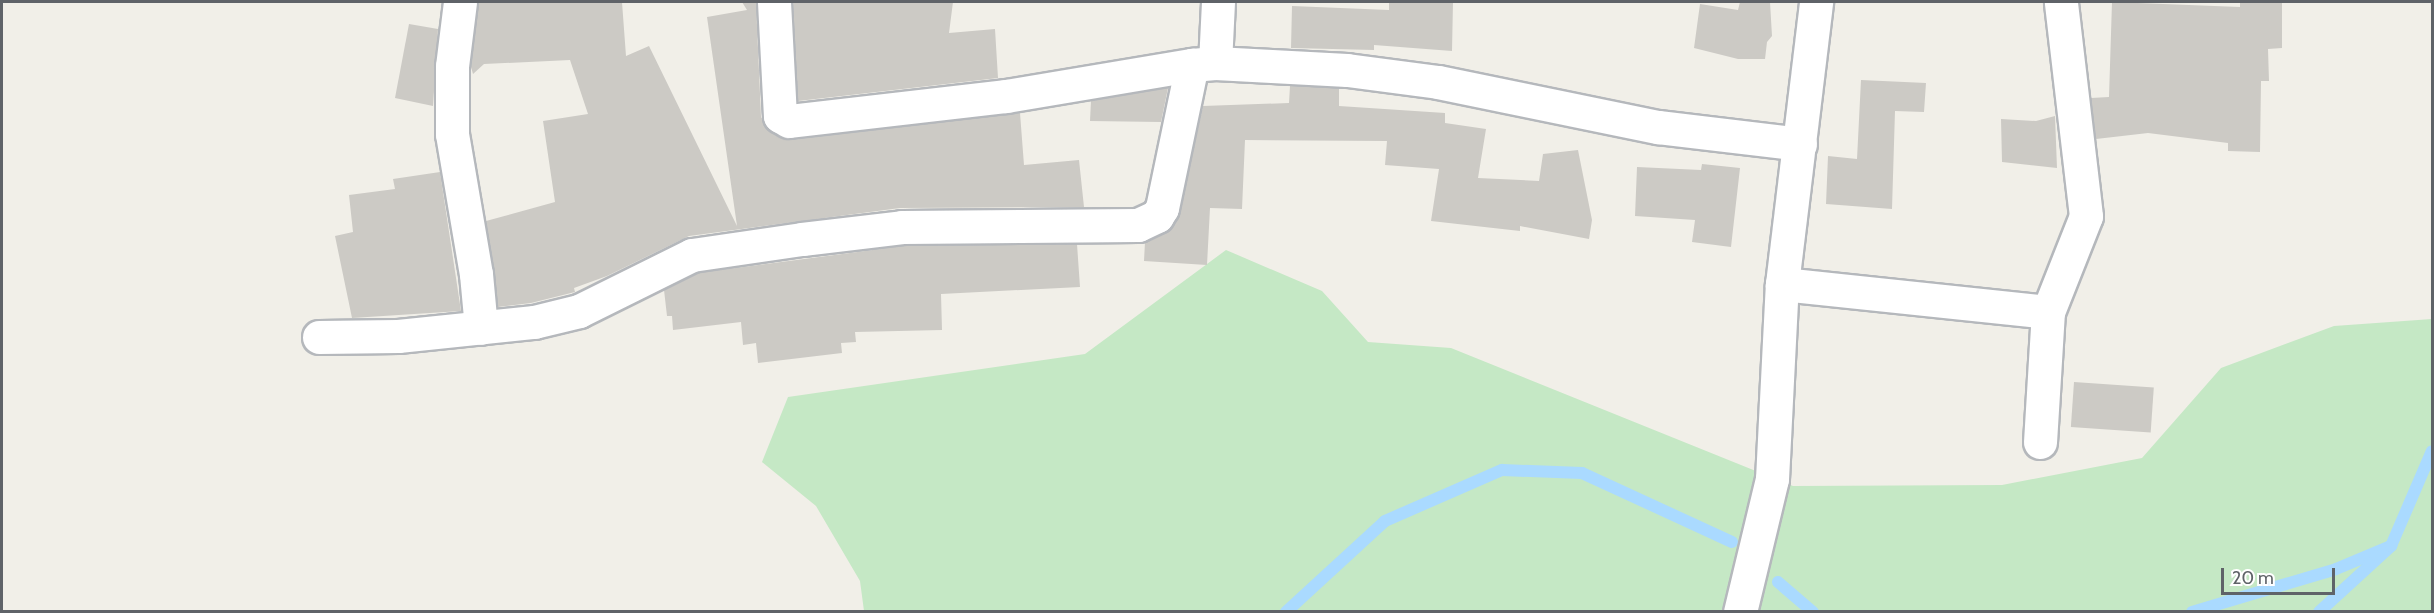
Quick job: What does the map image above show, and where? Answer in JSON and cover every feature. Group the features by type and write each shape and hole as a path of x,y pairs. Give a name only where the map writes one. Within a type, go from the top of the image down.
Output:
{"street":[{"path":"460,2 452,66 452,134 476,274 480,328"},
{"path":"774,2 780,116 789,121 1006,96 1204,64 1347,70 1426,81 1658,127 1800,144"},
{"path":"319,337 398,336 534,322 579,311 692,255 902,227 1138,225 1157,216 1162,208 1204,64 1218,2"},
{"path":"1740,612 1772,478 1782,284 1816,2"},
{"path":"2040,442 2048,312 2078,245 2086,216 2061,2"},
{"path":"1782,284 2048,312"}],"green space":[{"path":"1226,250 1322,291 1368,342 1451,348 1793,486 2002,485 2142,458 2221,368 2334,326 2432,319 2432,611 864,611 860,581 816,506 762,462 788,397 1085,354"}],"building":[{"path":"478,2 622,2 626,56 649,46 737,226 707,17 747,10 742,2 756,2 761,117 771,132 791,140 1020,113 1024,165 1079,160 1084,207 900,208 689,236 607,276 574,288 575,292 531,303 498,307 486,221 555,202 543,121 588,114 570,60 484,64 473,74 471,67"},
{"path":"793,2 953,2 949,33 995,29 998,78 798,101"},
{"path":"1389,2 1453,2 1452,51 1374,45 1374,50 1291,48 1292,6 1389,10"},
{"path":"1740,2 1770,2 1772,36 1767,42 1765,59 1738,59 1694,48 1700,4 1738,10"},
{"path":"2112,2 2240,7 2240,2 2282,2 2282,48 2268,49 2269,81 2261,81 2260,152 2228,151 2228,143 2148,133 2096,139 2091,98 2109,97"},
{"path":"409,24 438,29 433,106 395,98"},
{"path":"1861,80 1926,83 1924,112 1895,111 1892,209 1826,204 1828,156 1857,159"},
{"path":"1290,86 1339,88 1339,106 1445,113 1445,123 1486,129 1478,178 1539,181 1543,154 1578,150 1592,220 1589,239 1520,226 1520,231 1431,221 1439,169 1385,165 1387,141 1245,140 1242,209 1210,208 1207,265 1144,261 1145,242 1172,228 1180,212 1203,106 1289,103"},
{"path":"1168,88 1161,122 1090,121 1091,101"},
{"path":"2055,116 2057,168 2002,162 2001,119 2036,121"},
{"path":"1702,164 1740,168 1731,247 1692,242 1695,220 1635,216 1637,167 1701,170"},
{"path":"440,172 461,311 352,318 335,236 353,232 349,195 395,189 393,179"},
{"path":"1077,244 1080,287 941,294 942,330 855,332 856,342 841,343 842,353 758,363 756,343 743,345 741,322 673,330 672,316 667,316 664,290 698,273 903,246"},
{"path":"2074,382 2154,388 2151,432 2071,427"}],"waterway":[{"path":"2319,612 2391,546 2432,451"},
{"path":"1286,612 1385,521 1502,470 1582,473 1732,542"},
{"path":"2192,612 2336,569 2391,546"},
{"path":"1778,582 1813,612"}]}
